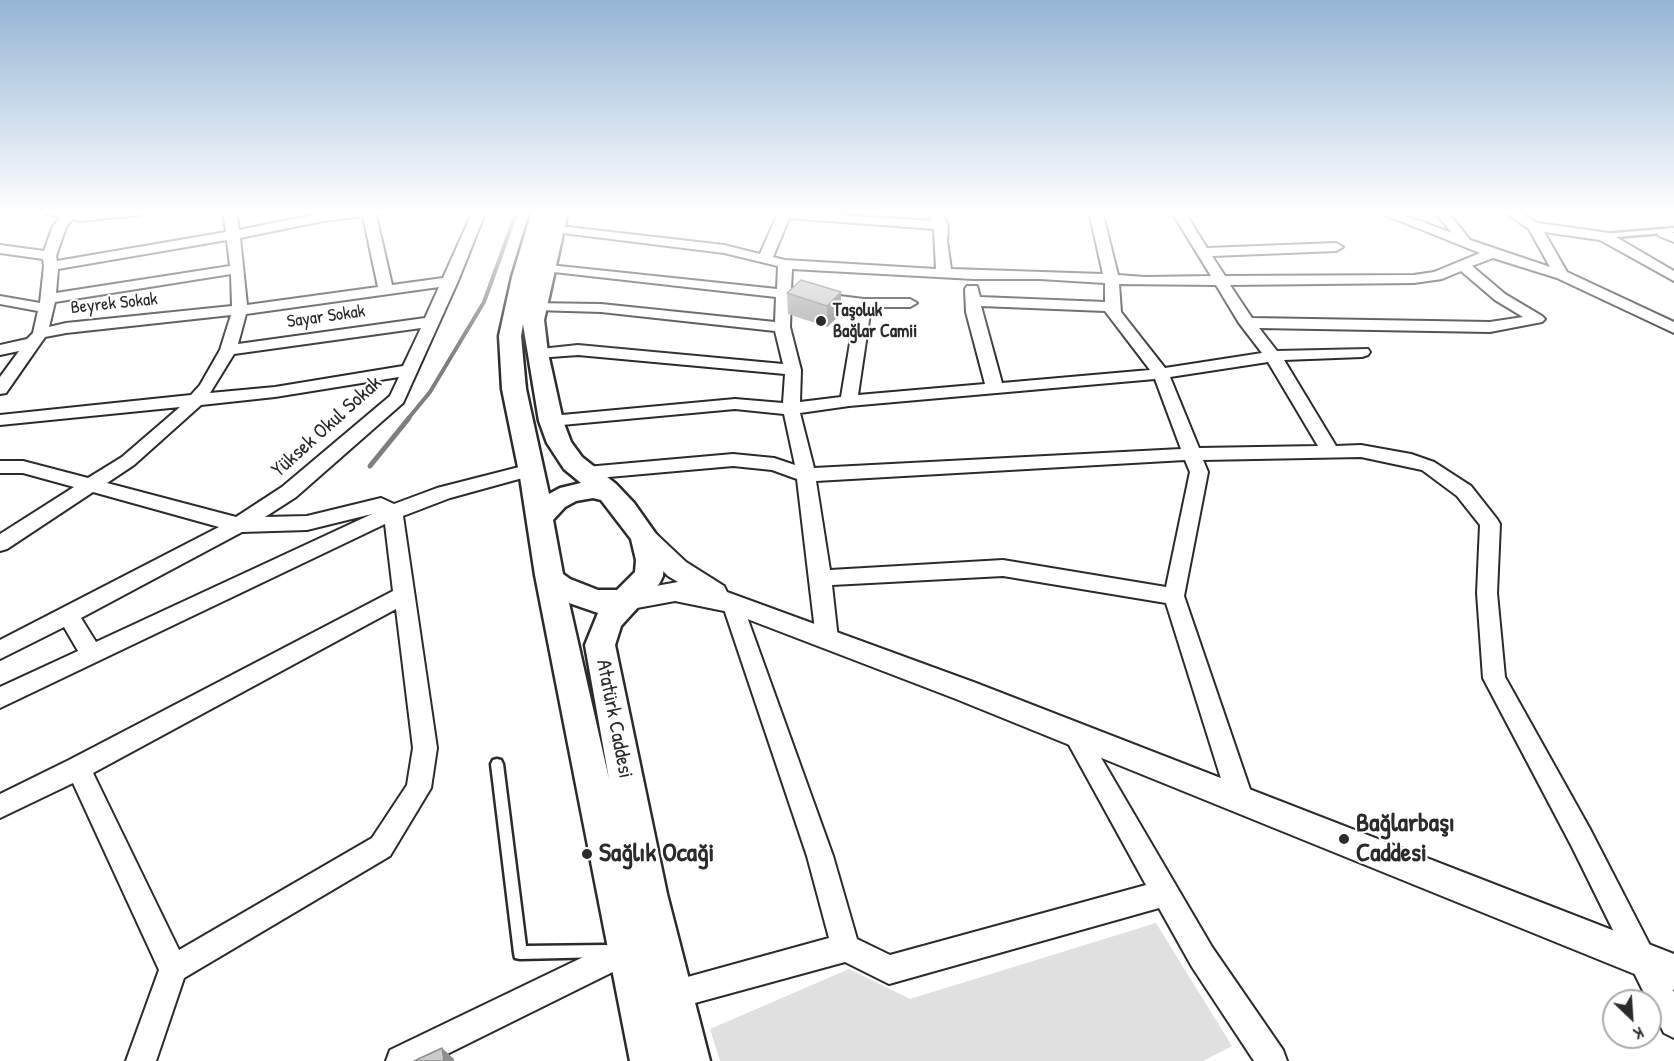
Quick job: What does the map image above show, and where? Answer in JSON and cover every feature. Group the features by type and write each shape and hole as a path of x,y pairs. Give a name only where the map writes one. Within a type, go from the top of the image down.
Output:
{"main road":[{"name":"Atatürk Caddesi","path":"530,261 522,276 510,336 514,389 550,579 651,1061"},
{"name":"Atatürk Caddesi","path":"546,261 533,320 551,421 564,450 573,463 610,493 644,537 650,560 648,576 608,622 600,645 648,894 689,1061"},
{"path":"540,518 556,501 568,494 593,489 610,493"},
{"path":"550,579 560,587 595,601 609,603 626,600"}],"street":[{"path":"0,389 36,338 46,304 50,261 53,261"},
{"path":"0,544 128,461 196,400 207,387 228,350 240,310 237,261"},
{"path":"381,261 386,290"},
{"name":"Yüksek Okul Sokak","path":"0,650 239,525 289,492 398,399 430,322 459,261"},
{"path":"771,261 785,264 974,275 1040,275 1112,280 1414,279 1437,276 1476,261"},
{"path":"942,261 944,273"},
{"path":"1107,261 1112,280 1113,312 1161,374 1199,472 1174,596 1241,801"},
{"path":"1208,261 1246,322 1273,356 1331,452"},
{"path":"1516,261 1562,275 1674,328"},
{"path":"1554,261 1562,275"},
{"path":"1646,261 1674,277"},
{"path":"785,264 783,327 794,370 791,409 806,475 827,639"},
{"path":"1246,322 1490,327 1538,319 1500,297 1464,266"},
{"path":"545,267 864,303 910,303"},
{"path":"0,300 46,304 238,269"},
{"path":"974,275 972,285 974,312 995,389"},
{"name":"Beyrek Sokak","path":"0,350 66,328 240,310 451,281"},
{"path":"975,302 1113,307"},
{"path":"849,401 864,303"},
{"path":"535,306 601,308 783,327"},
{"name":"Sayar Sokak","path":"228,350 430,322"},
{"path":"537,352 578,350 794,370"},
{"path":"551,421 735,404 791,409 849,401 1161,374 1273,356 1362,352"},
{"path":"0,420 275,392 410,370"},
{"path":"586,473 734,460 774,464 806,475 1192,454 1361,450 1411,460 1428,466 1464,491 1490,524 1487,593 1494,678 1646,962 1674,1023"},
{"path":"0,467 23,467 239,525 307,523 381,505 393,512"},
{"path":"0,698 393,512 444,493 531,470"},
{"path":"141,1061 173,969 381,847 419,788 425,748 393,512"},
{"path":"644,537 677,569 732,603 820,856 846,948"},
{"path":"821,578 1003,568 1174,596"},
{"path":"626,600 675,591 732,603 1075,734 1674,972"},
{"path":"0,806 78,768 404,595"},
{"path":"67,614 92,654"},
{"path":"1075,734 1202,957 1272,1061"},
{"path":"78,768 173,969"},
{"path":"673,996 846,948 889,970 1165,893"},
{"path":"401,1061 627,950"}],"lane":[{"path":"498,764 520,953 627,950"}],"shaded area":[{"path":"1156,923 1232,1046 1203,1061 720,1061 710,1029 849,969 910,999"}],"building":[{"path":"801,280 841,292 827,306 787,293"},
{"path":"442,1048 444,1061 414,1061"}],"waterway":[{"path":"407,420 430,392 484,302 499,261"},
{"path":"370,466 409,418"}],"place":[{"name":"Taşoluk Bağlar Camii","path":"821,321"},
{"name":"Bağlarbaşı Caddesi","path":"1344,839"},
{"name":"Sağlık Ocaği","path":"587,854"}]}
